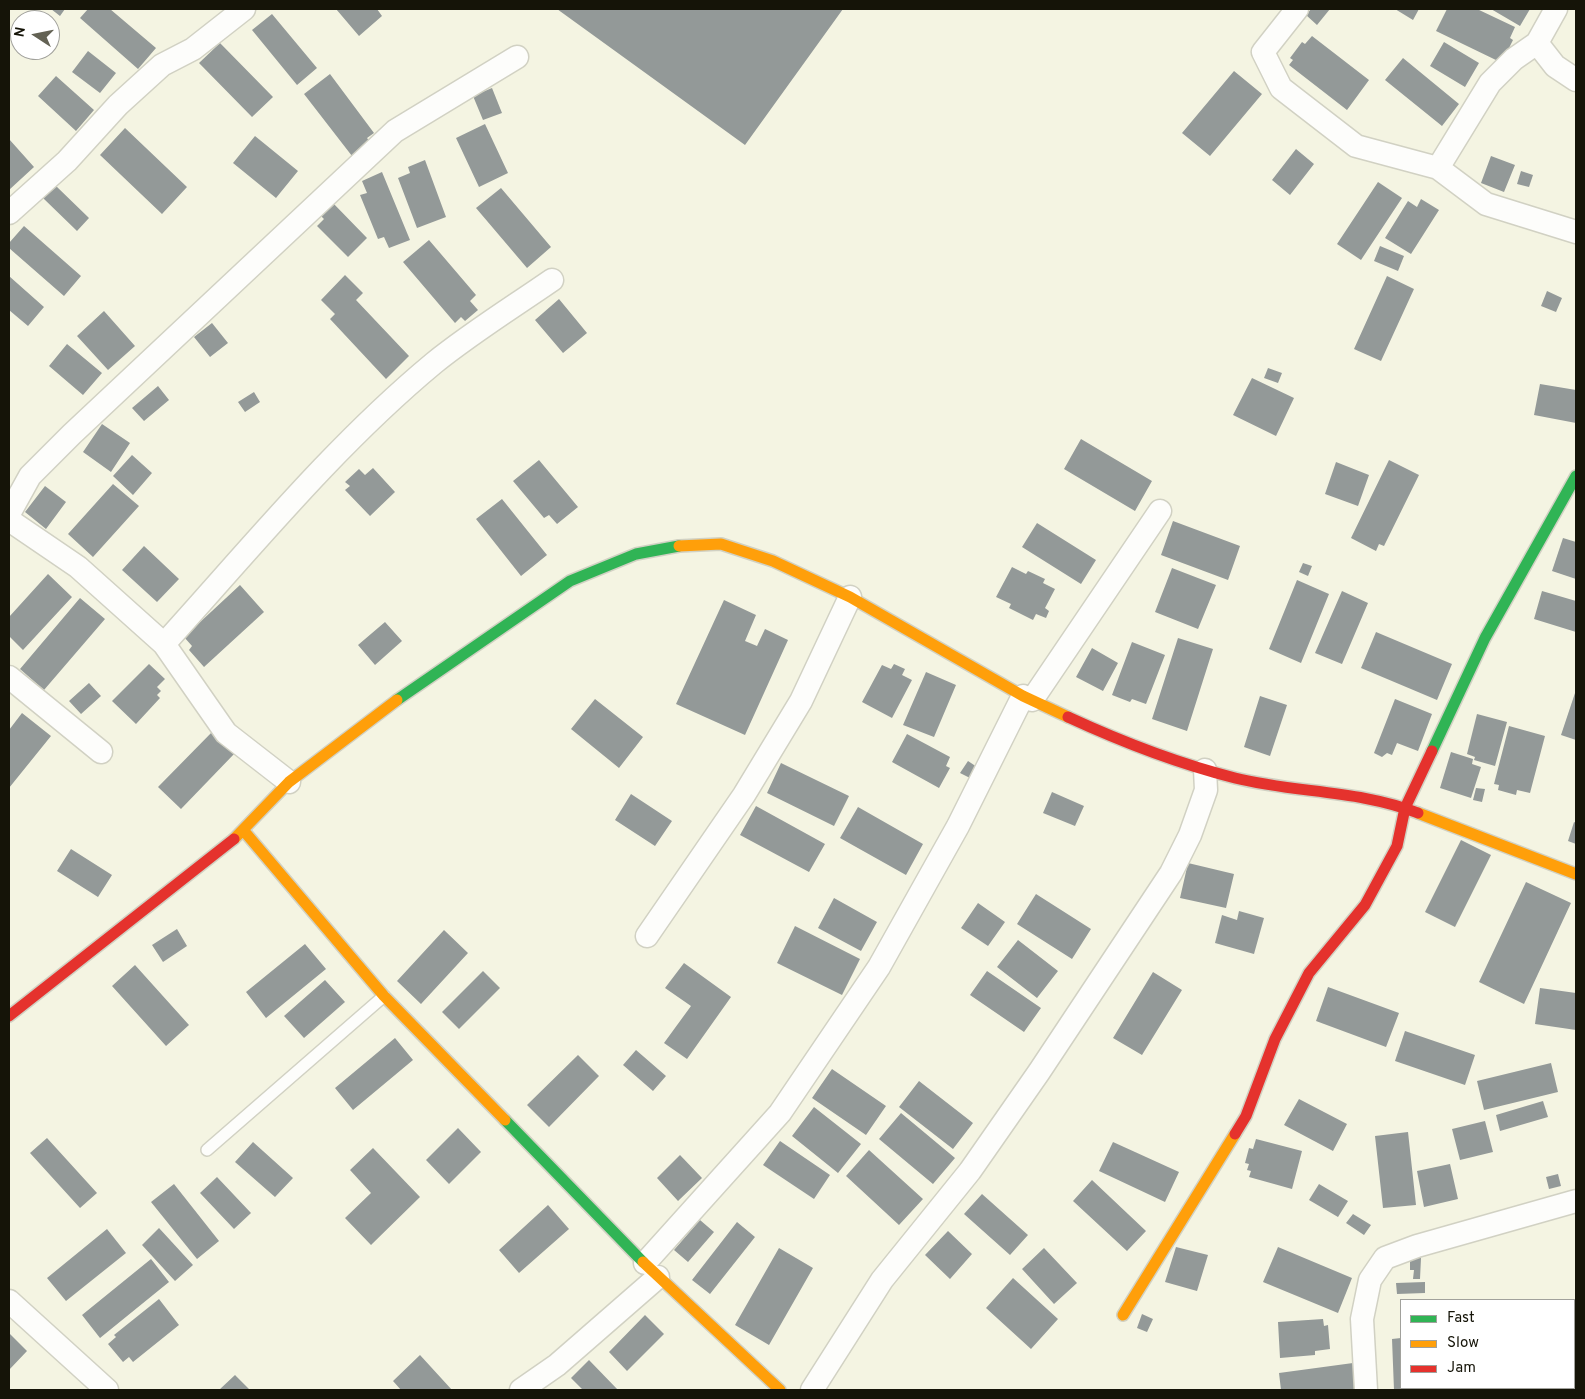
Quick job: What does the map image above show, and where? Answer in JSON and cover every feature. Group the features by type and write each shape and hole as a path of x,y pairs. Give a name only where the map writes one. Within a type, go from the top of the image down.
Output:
{"street":[{"path":"9,213 67,161 118,104 162,65 193,49 244,9"},
{"path":"1297,9 1263,52 1281,88 1356,146 1438,168 1486,204 1576,232"},
{"path":"1438,168 1490,83 1514,59 1537,43 1556,9"},
{"path":"1537,43 1555,66 1576,80"},
{"path":"9,514 30,476 72,434 395,130 517,57"},
{"path":"164,644 321,470 376,415 436,362 552,280"},
{"path":"1123,1315 1246,1116 1275,1039 1309,973 1365,905 1397,846 1405,808 1485,638 1576,476"},
{"path":"521,1390 557,1365 652,1270 780,1113 873,975 1028,698 1160,511"},
{"path":"9,520 78,567 164,644 226,733 289,782"},
{"path":"9,1016 244,831 289,782 444,666 570,581 618,560 683,545 721,544 773,561 850,597 1028,698 1114,738 1206,770 1236,778 1336,793 1405,808 1576,874"},
{"path":"647,936 744,794 801,701 850,597"},
{"path":"9,677 101,752"},
{"path":"812,1390 882,1280 970,1171 1039,1072 1171,873 1190,835 1206,790 1206,770"},
{"path":"244,831 384,996 652,1270 780,1390"},
{"path":"1366,1390 1362,1319 1370,1280 1386,1258 1417,1246 1576,1201"},
{"path":"9,1301 107,1390"}],"lane":[{"path":"207,1150 384,996"}],"building":[{"path":"51,9 65,9 60,16 60,10"},
{"path":"88,9 110,9 156,48 138,69 80,18"},
{"path":"336,9 377,9 382,16 359,36"},
{"path":"557,9 843,9 745,145"},
{"path":"1311,9 1330,9 1317,25 1306,15"},
{"path":"1395,9 1419,9 1413,20"},
{"path":"1447,9 1477,9 1515,27 1510,38 1513,40 1504,58 1500,56 1498,61 1436,31"},
{"path":"1491,9 1530,9 1520,26"},
{"path":"272,14 317,68 297,85 252,30"},
{"path":"1312,36 1369,80 1347,110 1289,65 1293,60 1290,58 1302,42 1305,44"},
{"path":"1444,42 1479,63 1465,87 1430,66"},
{"path":"220,43 273,97 252,117 199,63"},
{"path":"88,51 116,73 100,93 72,72"},
{"path":"1403,58 1459,104 1442,126 1385,80"},
{"path":"1234,71 1262,94 1210,156 1182,133"},
{"path":"330,74 374,133 367,138 370,142 352,156 304,94"},
{"path":"56,76 94,110 76,131 38,96"},
{"path":"492,88 502,113 483,120 473,96"},
{"path":"485,124 508,173 479,187 456,138"},
{"path":"125,128 187,187 162,214 100,155"},
{"path":"255,136 298,171 276,198 233,163"},
{"path":"9,139 34,167 9,190"},
{"path":"1296,149 1314,164 1290,195 1272,180"},
{"path":"1491,156 1515,165 1504,192 1481,183"},
{"path":"425,160 446,217 417,228 398,178 410,173 408,167"},
{"path":"1521,171 1533,175 1529,187 1517,184"},
{"path":"382,172 410,240 389,248 384,237 378,239 360,195 367,193 362,181"},
{"path":"1378,182 1402,198 1361,260 1337,244"},
{"path":"55,185 89,218 77,231 43,198"},
{"path":"501,188 551,247 527,268 476,208"},
{"path":"1421,199 1439,210 1411,254 1385,238 1408,201 1417,207"},
{"path":"332,202 367,238 348,257 317,226 324,219 319,214"},
{"path":"24,226 81,276 64,296 9,248 9,243"},
{"path":"429,240 476,295 470,301 478,310 465,321 461,317 455,323 403,262"},
{"path":"1380,246 1404,256 1398,271 1374,261"},
{"path":"345,275 363,293 356,300 409,356 386,379 330,319 335,314 321,300"},
{"path":"9,276 44,307 28,326 9,310"},
{"path":"1387,276 1414,289 1381,361 1354,349"},
{"path":"1547,291 1562,298 1556,312 1541,306"},
{"path":"559,299 587,333 563,353 535,320"},
{"path":"104,311 135,346 108,370 77,336"},
{"path":"212,323 228,343 210,357 194,337"},
{"path":"67,344 102,373 83,395 49,366"},
{"path":"1268,368 1282,373 1278,383 1264,378"},
{"path":"1252,378 1294,398 1276,436 1233,415"},
{"path":"1540,384 1576,390 1576,423 1534,415"},
{"path":"158,386 169,400 144,421 132,408"},
{"path":"254,392 260,402 245,412 238,402"},
{"path":"102,424 130,443 111,472 83,452"},
{"path":"1081,439 1152,481 1135,511 1064,469"},
{"path":"132,455 152,473 133,495 113,476"},
{"path":"539,460 578,507 557,524 549,515 544,518 513,481"},
{"path":"1389,460 1419,475 1384,546 1379,544 1376,551 1351,538"},
{"path":"1336,462 1369,475 1358,506 1325,494"},
{"path":"373,468 395,492 370,516 345,490 350,486 345,482 359,469 365,475"},
{"path":"113,484 139,506 93,557 68,534"},
{"path":"45,486 66,502 46,529 25,512"},
{"path":"502,499 547,555 521,576 476,519"},
{"path":"1173,521 1240,546 1228,580 1161,555"},
{"path":"1037,523 1096,560 1081,584 1022,547"},
{"path":"1563,538 1576,542 1576,579 1552,571"},
{"path":"144,546 179,579 157,602 122,570"},
{"path":"1303,563 1312,566 1308,576 1299,572"},
{"path":"1012,567 1026,574 1028,571 1045,579 1043,583 1055,589 1045,608 1049,611 1046,618 1036,614 1033,620 1009,608 1011,604 996,597"},
{"path":"1172,568 1216,585 1198,629 1155,612"},
{"path":"48,574 72,597 23,650 9,636 9,617"},
{"path":"1297,580 1329,594 1301,663 1269,649"},
{"path":"240,585 264,612 204,667 189,650 192,646 184,637"},
{"path":"1342,591 1368,603 1342,664 1315,653"},
{"path":"1542,591 1576,601 1576,632 1534,619"},
{"path":"80,598 105,619 44,690 20,669"},
{"path":"724,600 756,615 745,641 757,646 765,629 788,640 745,735 676,704"},
{"path":"385,622 402,641 375,665 358,645"},
{"path":"1376,632 1452,664 1437,700 1361,668"},
{"path":"1178,638 1213,649 1187,731 1152,719"},
{"path":"1132,642 1165,655 1146,704 1132,699 1130,702 1112,695"},
{"path":"1092,648 1118,663 1103,691 1076,677"},
{"path":"149,664 165,679 157,687 161,691 157,695 160,698 136,724 112,701"},
{"path":"894,664 905,669 902,675 912,680 892,718 862,702 882,665 891,669"},
{"path":"926,672 956,685 934,737 903,725"},
{"path":"89,683 101,696 81,714 69,701"},
{"path":"1576,690 1576,740 1561,735"},
{"path":"1260,696 1287,705 1270,756 1244,747"},
{"path":"595,699 643,737 619,768 571,729"},
{"path":"1395,699 1432,714 1418,751 1397,743 1392,755 1387,753 1382,757 1374,753"},
{"path":"22,713 51,736 9,788 9,730"},
{"path":"1477,714 1507,722 1495,766 1474,760 1475,757 1467,754"},
{"path":"1509,726 1545,736 1530,793 1517,790 1516,795 1498,790 1499,785 1494,784"},
{"path":"213,731 235,753 181,809 158,787"},
{"path":"907,734 950,757 946,766 950,768 939,788 892,762"},
{"path":"1451,752 1473,759 1472,764 1481,767 1471,798 1440,788"},
{"path":"968,761 980,769 974,780 960,773"},
{"path":"781,763 849,796 834,826 767,793"},
{"path":"1476,788 1485,789 1482,802 1473,800"},
{"path":"1052,792 1084,806 1075,826 1043,813"},
{"path":"631,794 672,821 655,846 615,820"},
{"path":"756,806 825,844 809,872 740,835"},
{"path":"858,807 923,844 906,875 840,838"},
{"path":"1574,822 1576,823 1576,844 1568,841"},
{"path":"1461,840 1491,855 1455,927 1425,912"},
{"path":"71,849 112,875 98,897 57,871"},
{"path":"1188,863 1234,874 1226,908 1180,898"},
{"path":"1526,882 1571,903 1524,1004 1479,982"},
{"path":"1036,894 1091,929 1072,959 1017,924"},
{"path":"834,898 877,922 861,951 818,928"},
{"path":"978,903 1005,922 988,946 961,928"},
{"path":"1239,911 1264,918 1254,954 1215,943 1222,915 1237,920"},
{"path":"795,926 860,959 842,995 777,963"},
{"path":"177,929 187,946 163,962 152,945"},
{"path":"444,930 468,953 421,1004 397,981"},
{"path":"1018,940 1058,971 1037,998 997,967"},
{"path":"305,944 326,969 266,1018 246,992"},
{"path":"684,963 731,997 687,1059 664,1043 691,1006 665,988"},
{"path":"135,965 189,1025 166,1046 112,986"},
{"path":"483,971 500,988 459,1029 442,1012"},
{"path":"987,971 1041,1008 1024,1032 970,995"},
{"path":"1153,972 1182,990 1142,1055 1113,1038"},
{"path":"325,980 345,1002 304,1038 284,1016"},
{"path":"1328,987 1399,1013 1386,1047 1316,1021"},
{"path":"1540,988 1576,993 1576,1030 1535,1024"},
{"path":"1405,1031 1475,1055 1465,1085 1395,1061"},
{"path":"395,1038 413,1060 353,1110 335,1088"},
{"path":"636,1050 666,1076 653,1091 623,1065"},
{"path":"578,1055 599,1076 549,1127 527,1105"},
{"path":"1551,1063 1558,1092 1484,1110 1477,1081"},
{"path":"832,1069 886,1106 866,1135 812,1098"},
{"path":"919,1081 973,1123 953,1149 899,1107"},
{"path":"1299,1099 1347,1124 1333,1151 1284,1125"},
{"path":"1543,1101 1548,1117 1500,1131 1496,1115"},
{"path":"814,1107 861,1144 838,1173 792,1136"},
{"path":"901,1113 955,1158 933,1184 879,1139"},
{"path":"1485,1121 1493,1152 1460,1160 1452,1129"},
{"path":"458,1128 481,1152 449,1184 426,1160"},
{"path":"1408,1132 1416,1205 1383,1208 1375,1136"},
{"path":"47,1138 97,1193 80,1208 30,1153"},
{"path":"1256,1139 1302,1151 1292,1189 1249,1177 1251,1171 1247,1170 1249,1164 1245,1163 1249,1148 1253,1149"},
{"path":"780,1141 830,1175 814,1199 763,1165"},
{"path":"253,1142 293,1178 275,1197 235,1162"},
{"path":"1113,1142 1179,1172 1165,1202 1099,1171"},
{"path":"373,1148 420,1197 371,1245 345,1218 371,1193 350,1170"},
{"path":"869,1150 923,1199 899,1225 846,1176"},
{"path":"680,1155 702,1178 678,1201 657,1178"},
{"path":"1450,1164 1458,1199 1424,1207 1417,1171"},
{"path":"1558,1174 1561,1186 1549,1189 1546,1177"},
{"path":"217,1177 251,1213 234,1229 200,1193"},
{"path":"1092,1180 1146,1231 1127,1251 1073,1201"},
{"path":"174,1184 219,1241 197,1259 151,1202"},
{"path":"1319,1184 1348,1201 1338,1217 1309,1200"},
{"path":"982,1194 1028,1235 1010,1255 964,1214"},
{"path":"548,1205 569,1229 519,1273 499,1250"},
{"path":"1353,1214 1371,1225 1364,1235 1346,1223"},
{"path":"700,1220 714,1232 688,1262 674,1250"},
{"path":"737,1222 755,1237 710,1294 692,1280"},
{"path":"159,1228 193,1265 175,1281 142,1245"},
{"path":"107,1229 126,1253 66,1301 47,1278"},
{"path":"948,1231 972,1254 950,1279 925,1255"},
{"path":"1176,1247 1208,1255 1197,1291 1165,1282"},
{"path":"1278,1247 1352,1278 1338,1313 1263,1282"},
{"path":"779,1248 813,1268 769,1345 735,1325"},
{"path":"1044,1248 1077,1283 1054,1304 1022,1269"},
{"path":"1410,1258 1421,1258 1420,1279 1413,1279 1414,1270 1410,1270"},
{"path":"151,1259 169,1282 100,1338 82,1315"},
{"path":"1013,1278 1058,1319 1031,1349 986,1308"},
{"path":"1425,1282 1425,1293 1397,1294 1396,1283"},
{"path":"159,1299 179,1325 133,1362 129,1357 123,1362 108,1344 116,1337 114,1335"},
{"path":"1142,1314 1153,1319 1147,1332 1137,1328"},
{"path":"645,1315 664,1334 627,1371 609,1352"},
{"path":"1323,1319 1324,1326 1328,1325 1330,1349 1315,1351 1315,1355 1280,1358 1278,1322"},
{"path":"9,1333 27,1351 9,1370"},
{"path":"1400,1338 1400,1389 1430,1390 1394,1390 1392,1339"},
{"path":"420,1355 452,1390 401,1390 393,1381"},
{"path":"589,1360 618,1390 583,1390 571,1378"},
{"path":"1353,1363 1356,1390 1281,1390 1279,1373"},
{"path":"235,1375 250,1390 219,1390"}],"traffic: fast":[{"path":"1432,751 1485,638 1576,476"},
{"path":"397,700 570,581 636,554 679,546"},
{"path":"505,1120 643,1262"}],"traffic: slow":[{"path":"679,546 721,544 773,561 850,597 1023,696 1068,717"},
{"path":"234,839 289,782 397,700"},
{"path":"1418,813 1576,874"},
{"path":"244,831 384,996 505,1120"},
{"path":"1123,1315 1235,1134"},
{"path":"643,1262 780,1390"}],"traffic: jam":[{"path":"1068,717 1150,751 1235,778 1281,787 1373,800 1418,813"},
{"path":"1235,1134 1246,1116 1275,1039 1309,973 1365,905 1397,846 1405,808 1432,751"},
{"path":"9,1016 234,839"}]}
